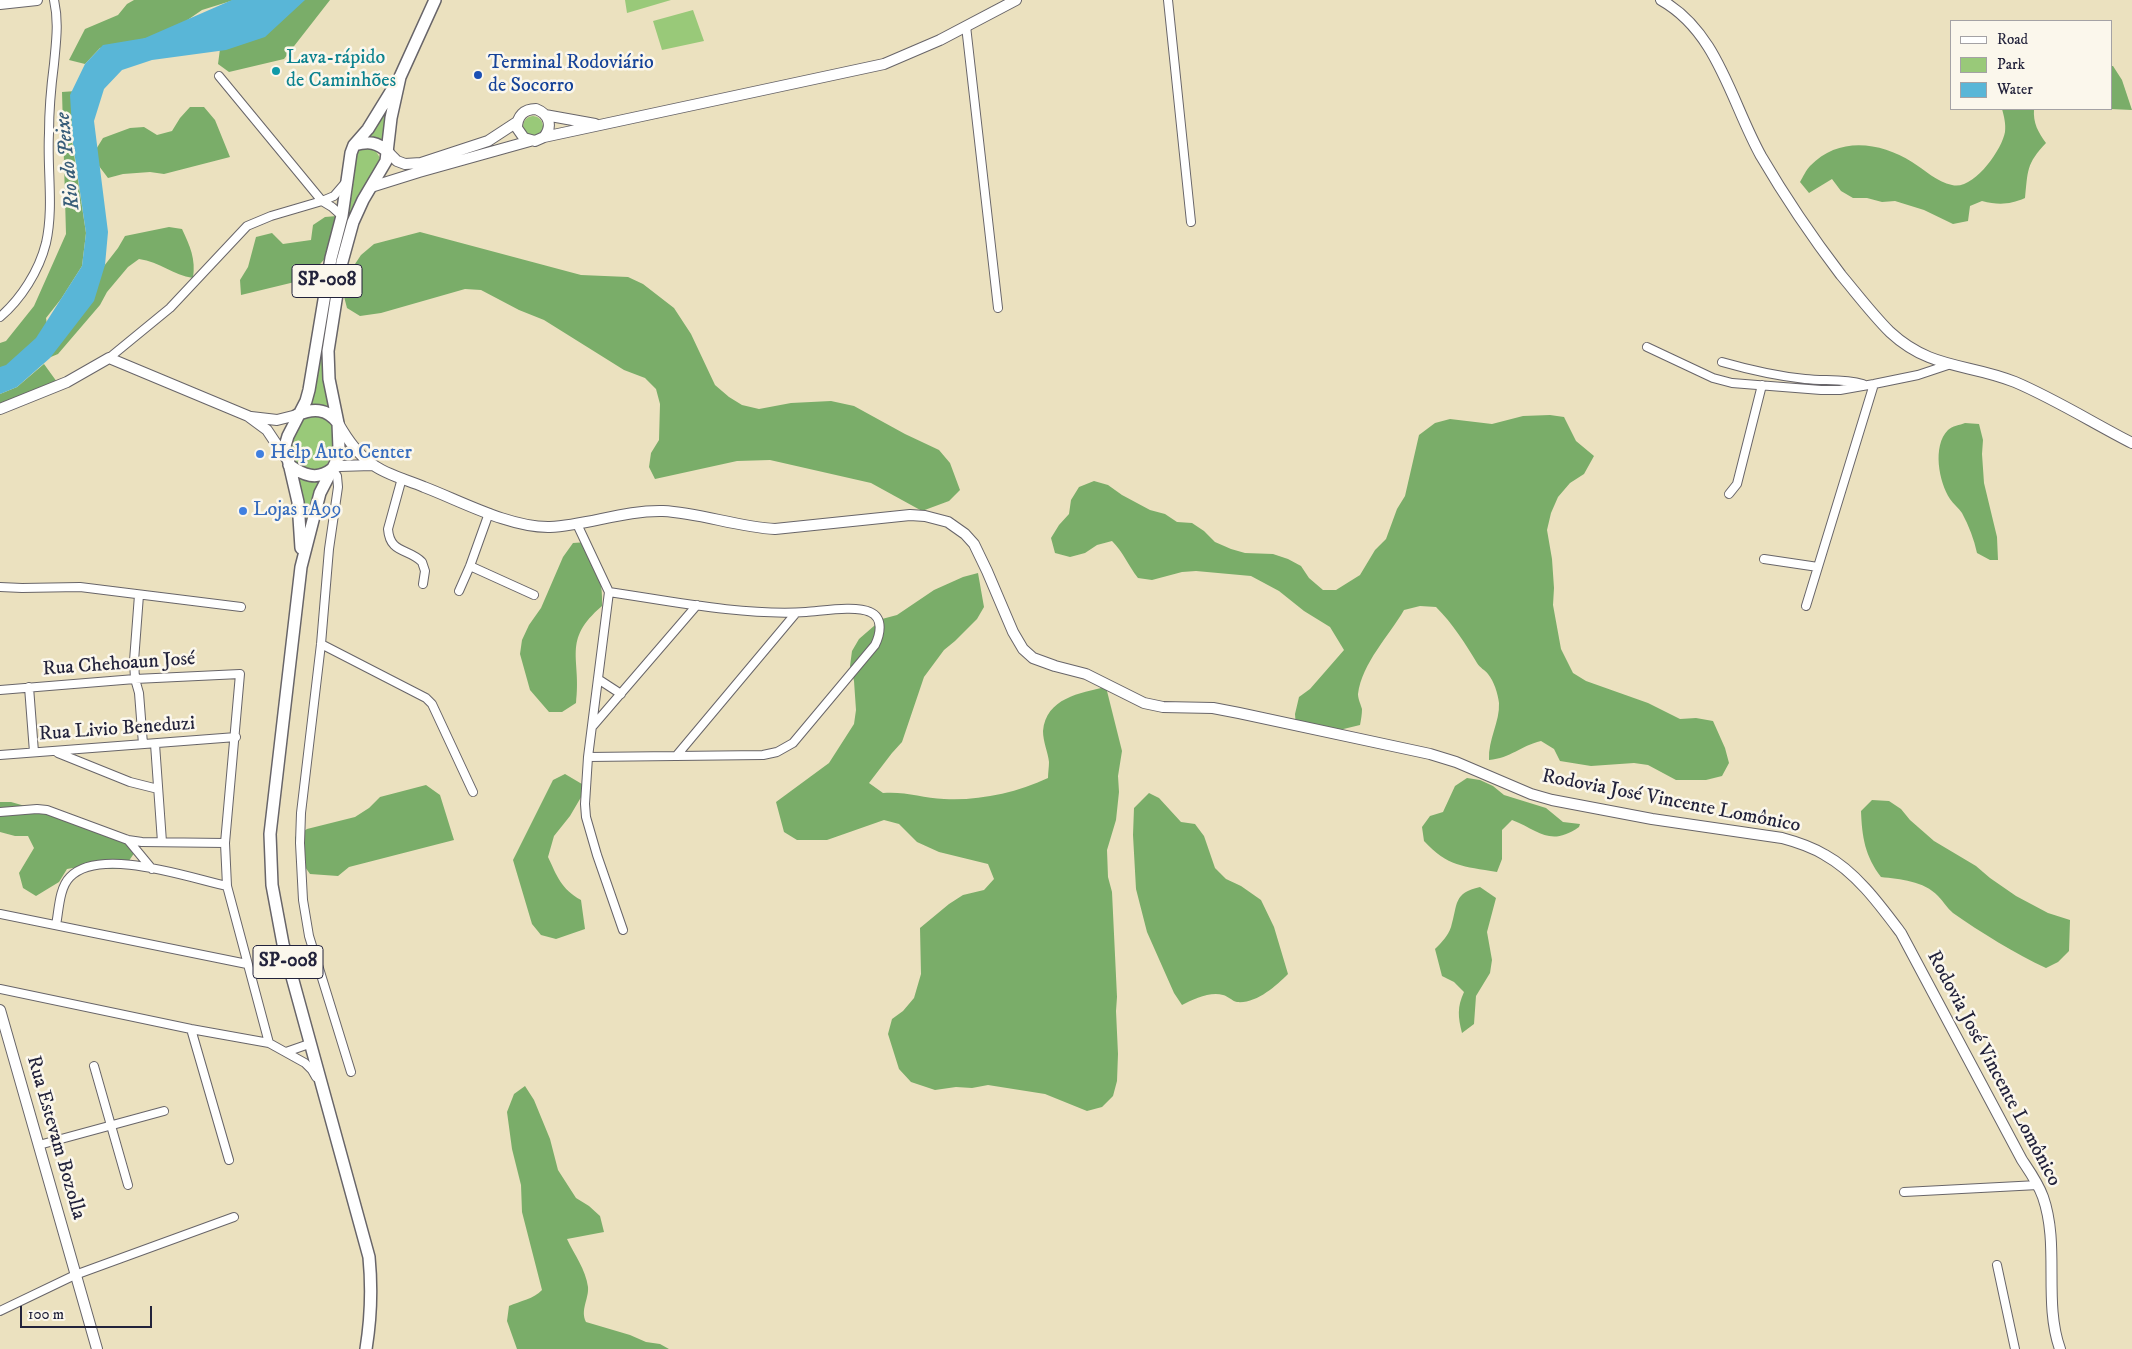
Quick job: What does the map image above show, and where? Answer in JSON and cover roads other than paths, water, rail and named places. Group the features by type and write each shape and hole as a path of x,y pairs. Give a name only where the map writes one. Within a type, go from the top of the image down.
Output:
{"main road":[{"name":"SP-008","path":"301,567 298,502 286,446 297,415 306,401 309,390 331,258 342,216 354,145 368,129 400,77 435,0"},
{"name":"SP-008","path":"366,1349 370,1323 372,1286 366,1238 321,1088 283,944 272,885 271,863 273,805 301,567 320,493 332,470 339,449 338,423 328,366 333,314 347,237 363,200 383,167 388,152 391,118 400,77"},
{"path":"354,145 375,142 388,152"},
{"path":"297,415 308,410 325,412 338,423"},
{"path":"289,464 306,476 325,475 332,470"}],"street":[{"path":"0,4 37,0"},
{"path":"0,317 20,296 37,268 45,244 50,196 48,135 50,98 58,28 54,0"},
{"path":"371,188 419,172 544,137 884,64 940,40 1016,0"},
{"path":"1168,0 1191,222"},
{"path":"1661,0 1677,11 1703,38 1713,53 1752,138 1774,177 1823,251 1866,307 1904,344 1948,365 1996,375 2019,384 2132,443"},
{"path":"966,26 998,308"},
{"path":"218,76 322,201 332,206 342,216"},
{"path":"388,152 397,161 405,164 421,163 488,141 517,122 524,112 531,109 536,109 545,115 601,125"},
{"path":"544,137 549,129 545,115"},
{"path":"517,122 520,134 530,141"},
{"path":"0,409 66,382 109,358 170,308 247,226 271,216 334,196 348,179"},
{"path":"1647,347 1713,378 1732,383 1821,390 1840,390 1871,385 1918,375 1948,365"},
{"path":"109,358 248,416 267,430 280,446 289,464"},
{"path":"1722,362 1764,373 1806,379 1851,381 1871,385"},
{"path":"1729,494 1737,484 1762,385"},
{"path":"1806,606 1871,385"},
{"path":"248,416 277,420 297,415"},
{"name":"Rodovia José Vincente Lomônico","path":"338,423 349,442 372,465 489,513 531,525 549,527 577,524 649,512 679,513 755,528 775,529 910,515 936,518 956,527 974,544 1013,632 1033,658 1086,674 1144,703 1163,706 1213,708 1239,712 1430,754 1456,762 1531,794 1552,800 1652,819 1782,838 1826,855 1851,874 1901,933 2022,1160 2038,1185 2047,1212 2051,1248 2054,1332 2060,1349"},
{"name":"Rodovia José Vincente Lomônico","path":"332,470 339,466 372,465"},
{"path":"332,470 337,476 338,487 328,550 321,644 301,813 301,871 309,936 351,1072"},
{"path":"402,478 388,530 388,537 396,548 422,562 425,571 423,584"},
{"path":"459,591 489,513"},
{"path":"577,524 609,592 588,757 585,788 586,817 623,930"},
{"path":"1764,558 1818,567"},
{"path":"470,566 534,595"},
{"path":"0,586 22,588 67,587 241,607"},
{"path":"588,757 763,755 786,748 793,743 875,645 880,633 879,622 870,611 859,609 796,613 697,605 609,592"},
{"path":"139,595 135,679 139,693 143,744"},
{"path":"592,727 697,605"},
{"path":"677,755 796,613"},
{"path":"321,644 426,698 432,704 473,792"},
{"name":"Rua Chehoaun José","path":"0,690 135,679 240,674 236,737"},
{"path":"598,679 621,694"},
{"path":"29,687 34,752"},
{"path":"236,737 225,843 227,886 269,1043"},
{"name":"Rua Livio Beneduzi","path":"0,755 236,737"},
{"path":"155,744 162,842"},
{"path":"57,752 130,782 158,789"},
{"path":"0,812 47,810 128,840 225,843"},
{"path":"128,840 152,869"},
{"path":"56,924 65,886 69,878 76,872 109,863 126,863 227,886"},
{"path":"0,914 247,964"},
{"path":"0,989 191,1029 269,1043 312,1070 321,1088"},
{"name":"Rua Estevam Bozolla","path":"0,1010 97,1349"},
{"path":"191,1029 229,1160"},
{"path":"286,1052 309,1044"},
{"path":"94,1066 128,1185"},
{"path":"39,1145 164,1111"},
{"path":"1904,1192 2038,1185"},
{"path":"0,1311 75,1275 234,1217"},
{"path":"1997,1265 2015,1349"}],"water":[{"path":"232,0 305,0 265,37 226,50 152,60 122,70 104,89 94,121 108,232 105,265 94,301 50,358 17,387 0,394 0,367 6,365 36,338 82,266 86,233 73,144 70,95 85,64 103,45 145,38"}],"place":[{"name":"Lava-rápido de Caminhões","path":"276,71"},
{"name":"Terminal Rodoviário de Socorro","path":"478,75"},
{"name":"Help Auto Center","path":"260,454"},
{"name":"Lojas 1A99","path":"243,511"}],"water label":[{"name":"Rio do Peixe","path":"69,161"}]}
